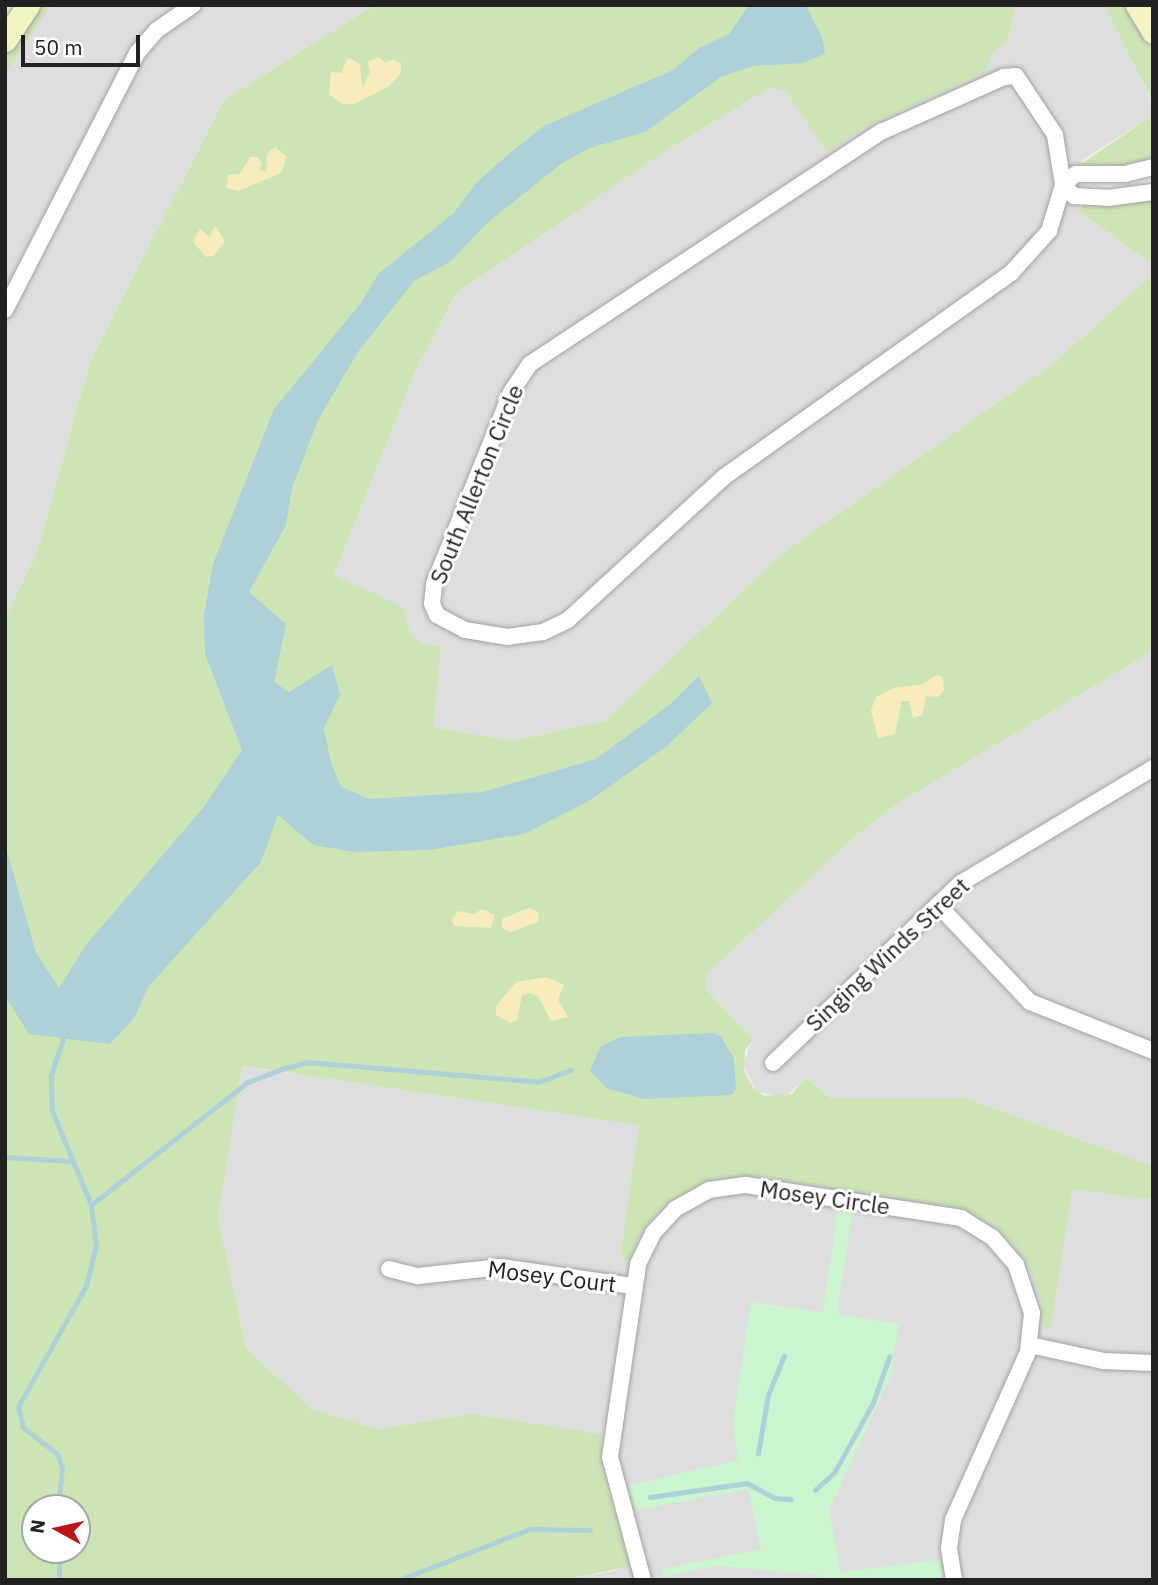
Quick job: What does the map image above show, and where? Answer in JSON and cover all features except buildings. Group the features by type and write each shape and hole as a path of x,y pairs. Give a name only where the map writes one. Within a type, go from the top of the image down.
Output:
{"street":[{"path":"5,40 28,5"},
{"path":"5,310 136,53 157,30 194,5"},
{"path":"1137,5 1153,32"},
{"name":"South Allerton Circle","path":"1004,77 1022,80 1050,126 1061,152 1063,185 1049,231 1011,273 724,477 568,620 543,632 508,637 465,630 437,615 434,584 506,405 522,374 544,352 880,132 1004,77"},
{"path":"1153,167 1125,174 1076,174 1063,185 1074,196 1091,198 1153,192"},
{"name":"Singing Winds Street","path":"773,1063 938,905 979,870 1153,768"},
{"path":"938,905 1030,1002 1153,1051"},
{"name":"Mosey Circle","path":"643,1580 610,1457 633,1286 642,1254 653,1233 689,1200 733,1185 943,1214 983,1230 1011,1256 1026,1284 1032,1313 1030,1345 953,1520 949,1548 954,1580"},
{"name":"Mosey Court","path":"388,1269 418,1276 501,1267 633,1286"},
{"path":"1030,1345 1104,1361 1153,1363"}],"shaded area":[{"path":"51,5 374,5 224,100 90,362 38,549 5,619 5,75"},
{"path":"1016,5 1104,5 1120,33 1153,105 1149,118 1082,160 1079,211 1153,265 1153,274 1054,363 784,552 605,721 511,741 432,727 420,651 334,575 415,372 456,293 669,149 769,88 785,90 827,151 867,126 986,72 992,53 1007,41"},
{"path":"1153,651 1153,1166 968,1099 830,1099 807,1077 785,1097 757,1092 743,1064 753,1040 706,989 707,974 858,834 897,804"},
{"path":"241,1066 1153,1200 1153,1580 566,1580 618,1570 471,1414 377,1429 312,1409 246,1348 218,1218"}],"green space":[{"path":"36,5 51,5 5,75 5,52"},
{"path":"374,5 1016,5 1007,41 992,53 986,72 867,126 827,152 785,90 769,88 669,149 456,293 415,372 334,575 403,607 411,636 426,645 441,646 433,727 511,741 605,721 784,552 1054,363 1153,274 1153,651 897,804 858,834 707,974 706,989 753,1040 745,1050 744,1070 753,1088 764,1096 792,1094 806,1077 831,1099 968,1099 1153,1166 1153,1200 1072,1189 1051,1327 1043,1328 1040,1293 1024,1257 994,1225 958,1207 753,1175 715,1178 663,1205 641,1232 627,1265 621,1252 639,1125 242,1066 218,1218 246,1348 312,1409 377,1429 471,1414 601,1434 601,1469 630,1566 566,1580 5,1580 5,619 38,549 90,362 224,100"},
{"path":"1104,5 1130,5 1153,42 1153,102"},
{"path":"1153,105 1153,159 1124,166 1081,164 1149,118"},
{"path":"1153,200 1153,265 1079,211 1083,205"},
{"path":"838,1209 852,1212 837,1314 899,1324 890,1378 829,1510 840,1572 940,1560 943,1580 820,1580 820,1575 716,1566 663,1576 661,1569 761,1549 748,1489 637,1510 628,1486 738,1460 733,1423 751,1302 823,1312"}],"sand":[{"path":"379,57 385,63 394,59 401,64 401,73 388,87 354,104 342,104 329,94 331,72 341,73 348,58 360,64 362,87 370,73 368,62"},
{"path":"275,147 287,157 281,173 238,191 227,188 228,175 240,174 250,157 258,157 262,163 259,170 266,172 267,154"},
{"path":"215,226 225,241 214,256 206,257 193,242 200,229 210,237"},
{"path":"937,675 943,677 944,690 938,697 926,696 922,715 913,718 909,701 902,701 895,734 878,738 871,710 876,697 896,687 921,685"},
{"path":"529,908 538,912 539,921 511,932 502,928 502,919"},
{"path":"482,909 495,915 491,928 454,926 452,920 458,911 474,914"},
{"path":"546,977 564,985 558,1000 568,1017 551,1021 538,996 529,993 522,995 517,1021 510,1023 496,1015 496,1006 516,982"}],"water":[{"path":"749,5 806,5 822,37 825,54 803,63 753,66 721,77 645,132 590,148 562,163 487,223 450,262 414,281 358,352 318,420 292,488 286,525 249,592 286,624 274,682 289,692 332,665 340,695 324,728 331,763 341,787 369,799 483,792 596,759 669,705 699,676 712,703 667,746 589,801 524,834 429,850 355,852 313,845 278,815 261,862 148,987 135,1017 110,1044 29,1034 5,996 5,844 36,953 59,988 86,945 203,808 242,750 205,654 204,615 213,564 274,409 361,303 378,274 454,213 476,183 511,152 544,126 673,70 699,48 729,34"},
{"path":"713,1033 721,1036 734,1059 736,1089 731,1095 644,1099 606,1088 590,1070 601,1046 621,1037"}],"waterway":[{"path":"59,1494 62,1468 57,1454 23,1428 18,1407 86,1286 96,1246 91,1205 52,1111 51,1075 65,1033"},
{"path":"91,1205 248,1082 284,1068 308,1062 539,1082 570,1070"},
{"path":"5,1157 71,1161"},
{"path":"758,1454 768,1395 784,1356"},
{"path":"815,1490 834,1473 873,1403 889,1357"},
{"path":"650,1497 747,1483 775,1498 791,1499"},
{"path":"399,1580 530,1529 590,1530"},
{"path":"59,1564 59,1580"}]}
